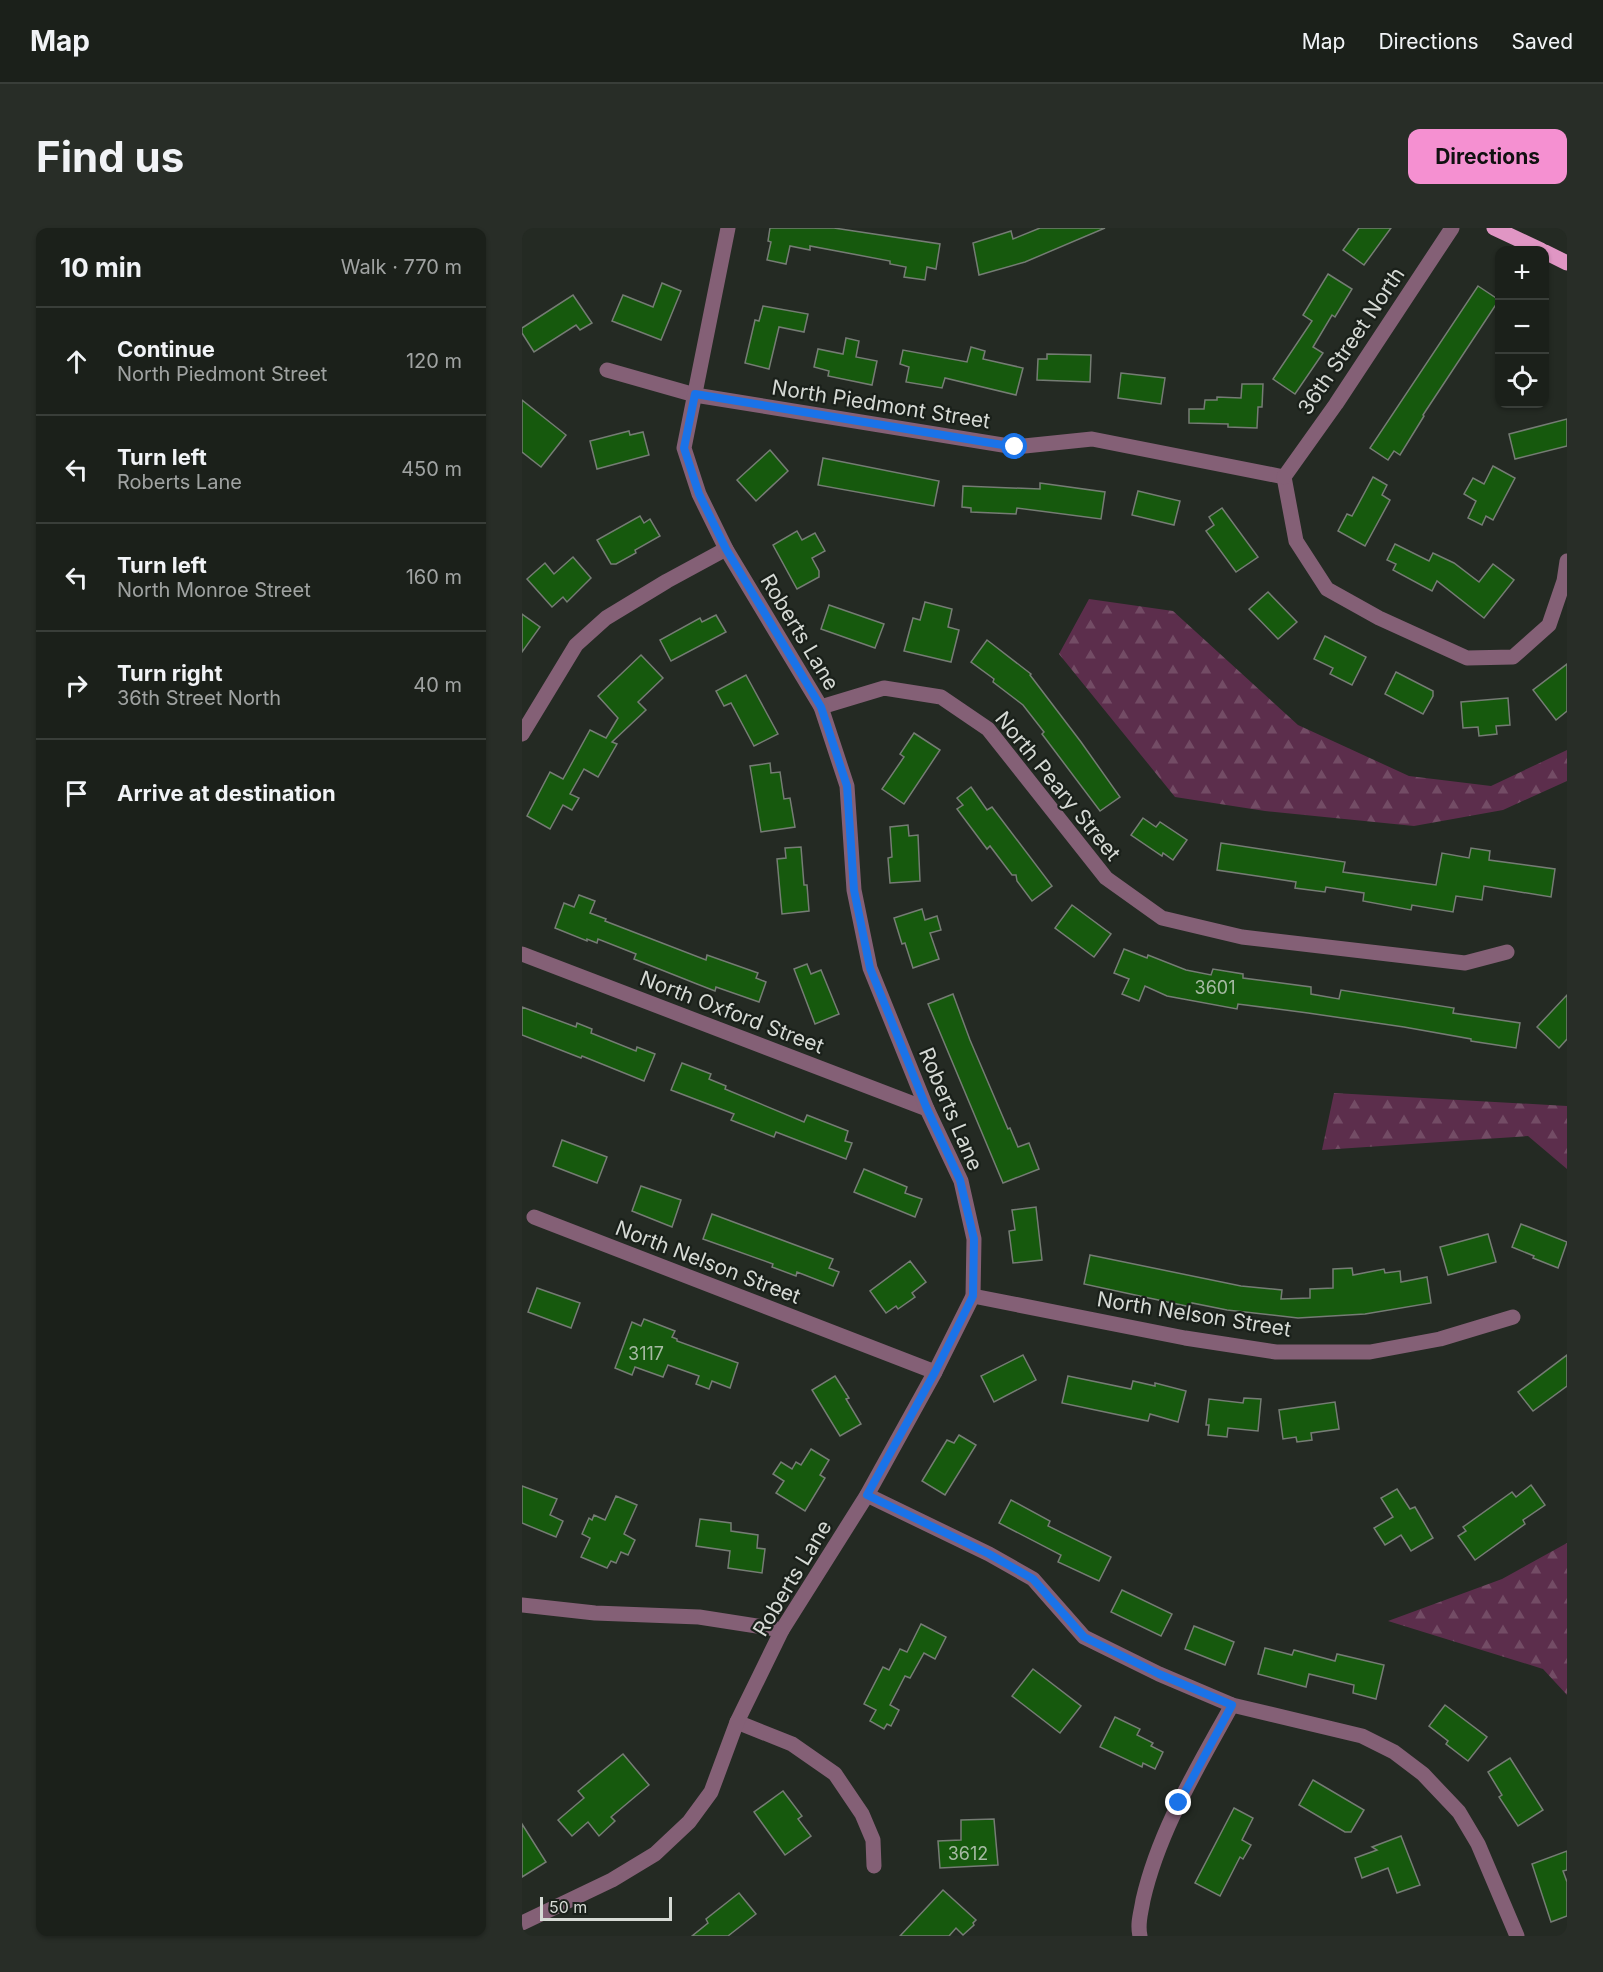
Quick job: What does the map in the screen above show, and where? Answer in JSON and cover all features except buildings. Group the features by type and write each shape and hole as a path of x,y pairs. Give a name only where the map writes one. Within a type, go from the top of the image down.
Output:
{"main road":[{"path":"1494,228 1532,246"},
{"path":"1549,254 1567,263"}],"street":[{"name":"Roberts Lane","path":"522,1923 612,1880 655,1854 689,1822 711,1792 737,1722 782,1630 867,1495 935,1372 973,1296 974,1239 960,1180 927,1109 870,968 854,890 847,786 821,707 726,549 699,494 684,448 728,228"},
{"name":"36th Street North","path":"1284,477 1336,404 1452,228"},
{"name":"North Piedmont Street","path":"607,370 695,394 1015,447 1092,439 1284,477"},
{"path":"1284,477 1296,541 1327,589 1379,618 1467,658 1513,657 1549,625 1564,581 1567,561"},
{"path":"522,735 576,645 583,638 606,618 726,549"},
{"name":"North Peary Street","path":"821,707 884,688 941,697 988,729 1106,878 1162,918 1242,937 1465,963 1507,952"},
{"name":"North Oxford Street","path":"522,954 927,1109"},
{"name":"North Nelson Street","path":"534,1217 935,1372"},
{"name":"North Nelson Street","path":"973,1296 1185,1338 1276,1352 1370,1352 1440,1339 1513,1317"},
{"path":"867,1495 989,1554 1033,1579 1084,1637 1159,1674 1232,1705 1362,1736 1394,1752 1423,1774 1459,1812 1478,1844 1517,1936"},
{"path":"522,1605 595,1613 699,1617 782,1630"},
{"path":"1140,1936 1137,1926 1150,1871 1179,1803 1232,1705"},
{"path":"737,1722 792,1744 835,1774 862,1814 873,1840 874,1866"}],"green space":[{"path":"1089,599 1173,611 1298,725 1409,776 1491,786 1567,750 1567,781 1503,810 1414,826 1265,811 1175,797 1059,654"},
{"path":"1334,1093 1567,1106 1567,1169 1528,1136 1322,1150"},
{"path":"1567,1543 1567,1695 1543,1669 1388,1621 1502,1579"}],"route":[{"path":"1015,447 695,394 684,448 699,494 726,549 821,707 847,786 854,890 870,968 927,1109 960,1180 974,1239 973,1296 935,1372 867,1495 989,1554 1033,1579 1084,1637 1159,1674 1232,1705 1179,1803"}]}
